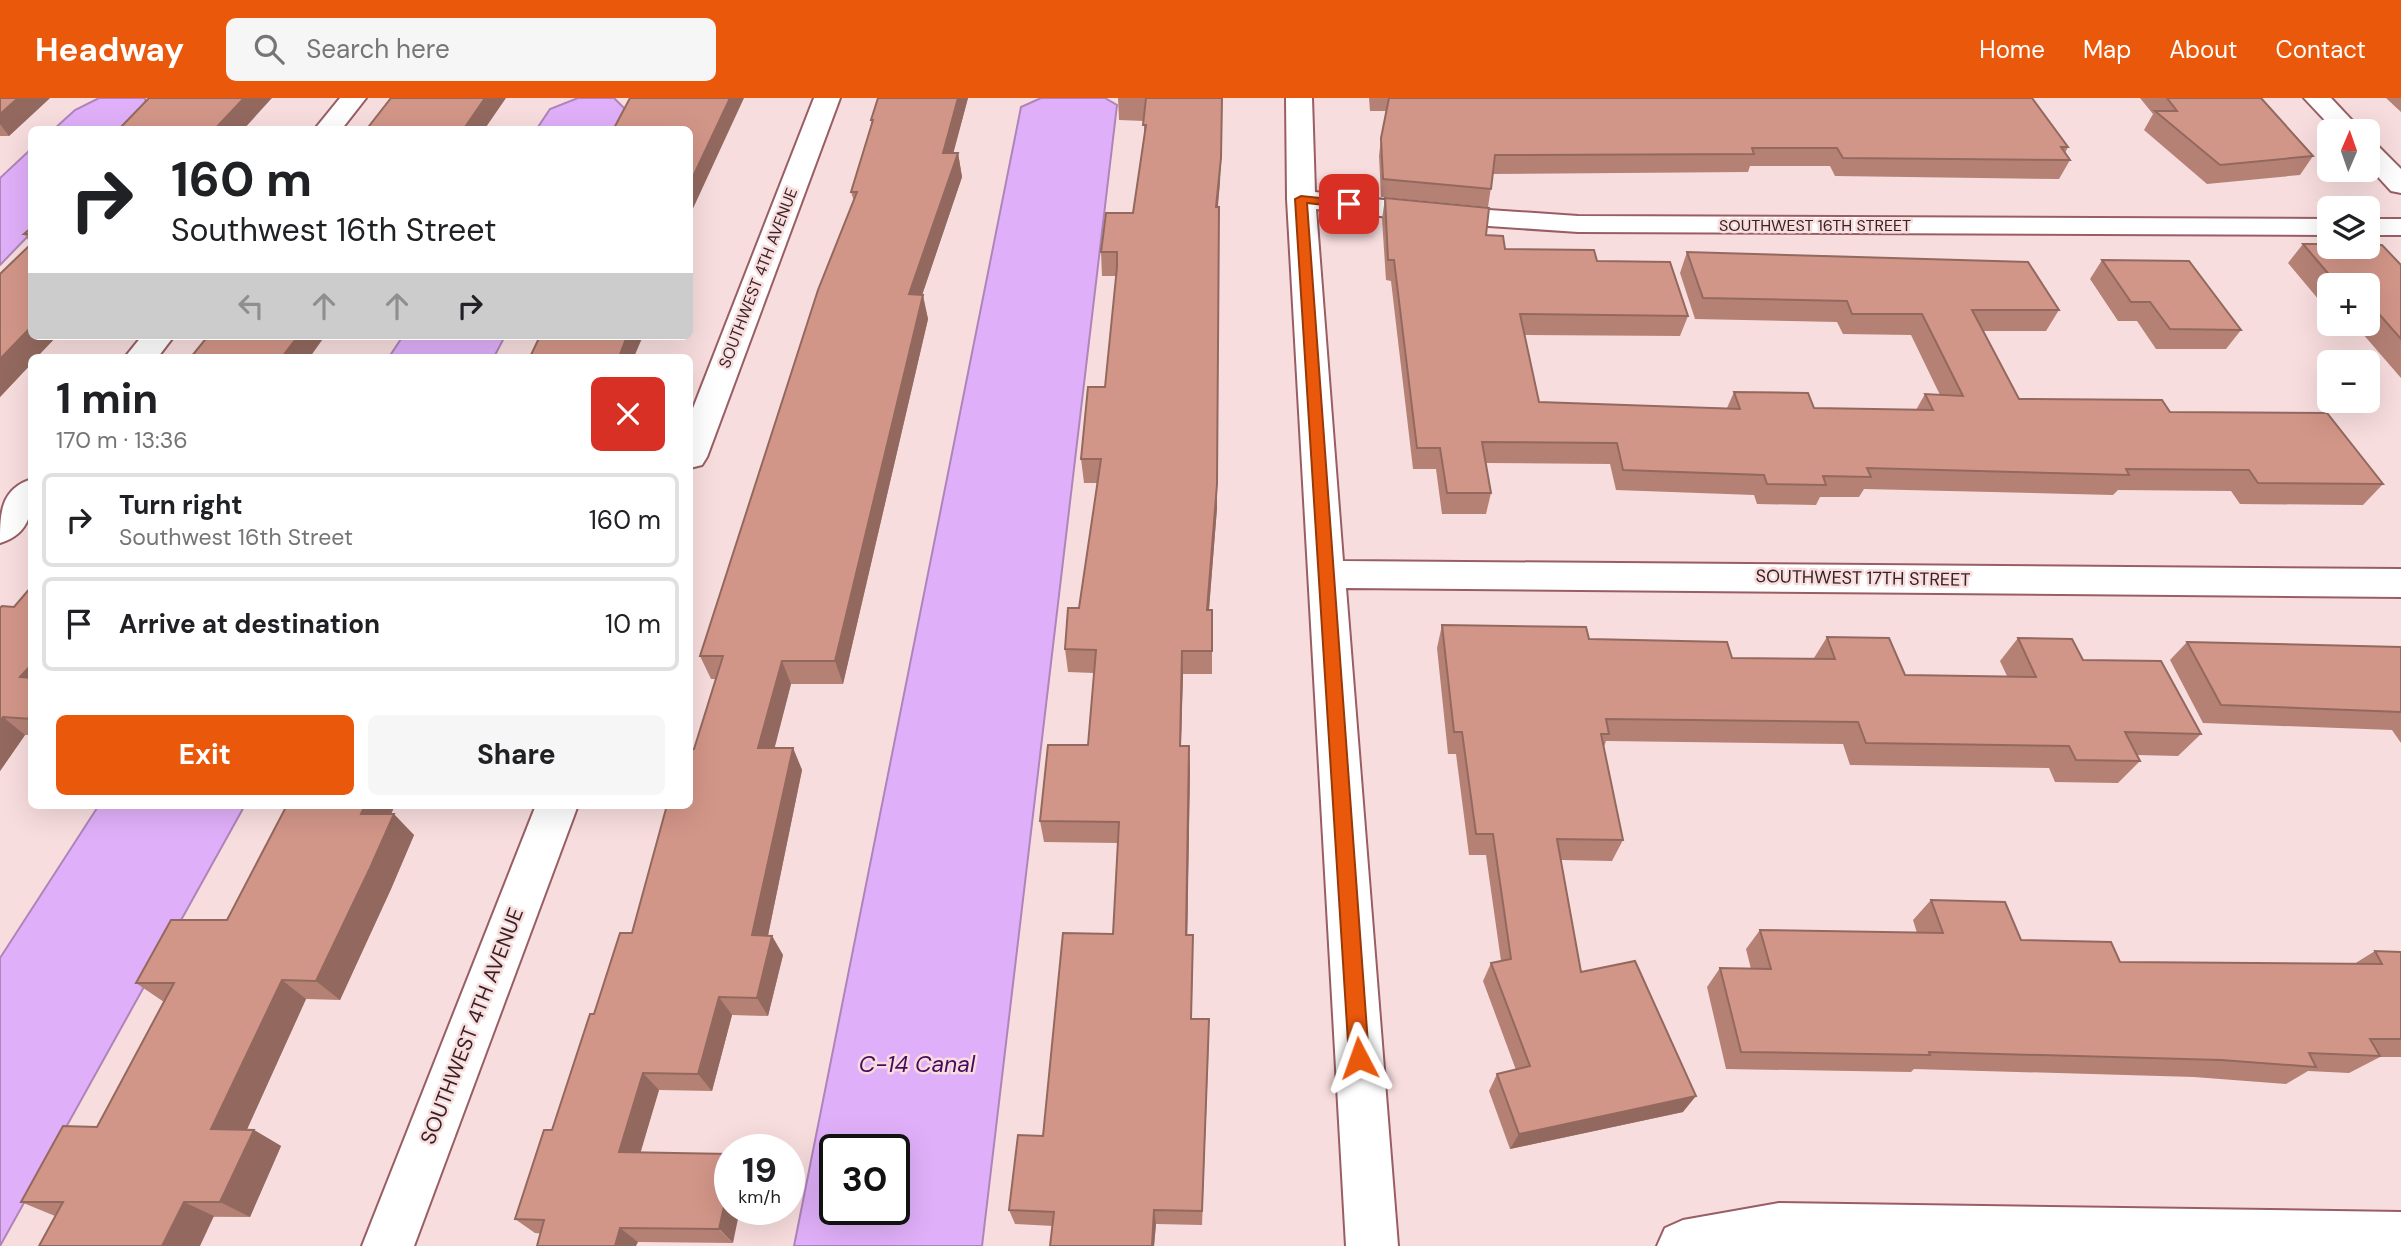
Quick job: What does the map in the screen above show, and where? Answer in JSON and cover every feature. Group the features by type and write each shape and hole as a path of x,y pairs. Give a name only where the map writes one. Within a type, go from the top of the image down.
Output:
{"street":[{"path":"330,126 353,98"},
{"name":"SOUTHWEST 4TH AVENUE","path":"693,449 827,98"},
{"path":"1299,98 1301,199 1372,1246"},
{"path":"2317,98 2337,119"},
{"path":"2380,163 2401,185"},
{"name":"SOUTHWEST 16TH STREET","path":"1301,199 1444,215 1578,224 2317,227"},
{"path":"2380,227 2401,227"},
{"path":"144,354 156,340"},
{"path":"0,530 28,497"},
{"name":"SOUTHWEST 17TH STREET","path":"1325,573 2401,583"},
{"name":"SOUTHWEST 4TH AVENUE","path":"388,1246 555,809"},
{"path":"1683,1246 1779,1229 2401,1238"}],"water":[{"path":"99,98 145,98 148,113 135,126 57,126 75,110"},
{"path":"578,98 614,98 629,113 622,126 539,126 550,109"},
{"name":"C-14 Canal","path":"1041,98 1105,98 1117,105 982,1246 794,1246 798,1225 805,1225 805,1191 1021,107"},
{"path":"28,152 28,236 0,265 0,178"},
{"path":"400,340 503,340 496,354 391,354"},
{"path":"96,809 243,809 0,1246 0,958"}],"building":[{"path":"0,98 18,98 0,114"},
{"path":"149,98 244,98 218,126 122,126"},
{"path":"391,98 485,98 466,126 369,126"},
{"path":"630,98 730,98 693,177 693,126 615,126"},
{"path":"878,98 958,98 943,153 958,153 909,294 923,295 835,661 782,661 758,748 793,748 752,935 772,936 757,998 719,997 698,1074 643,1073 619,1152 714,1154 714,1225 720,1225 719,1229 620,1228 615,1246 537,1246 544,1220 515,1219 544,1130 552,1130 620,933 632,933 666,809 693,809 693,749 723,656 700,656 818,290 857,192 851,192"},
{"path":"1146,98 1222,98 1221,158 1216,207 1219,207 1217,484 1207,610 1212,610 1212,651 1182,651 1180,746 1189,746 1186,935 1193,935 1191,1019 1209,1019 1202,1211 1154,1210 1152,1246 1050,1246 1054,1212 1009,1210 1018,1135 1043,1136 1063,933 1113,934 1119,822 1040,821 1048,745 1088,745 1096,650 1065,649 1068,608 1079,608 1101,459 1081,459 1088,387 1105,387 1117,267 1117,252 1101,252 1106,213 1133,213 1146,125 1143,125"},
{"path":"1389,98 2032,98 2068,147 2061,147 2070,160 1843,158 1837,148 1752,148 1754,154 1495,155 1491,189 1383,179 1381,138"},
{"path":"2167,98 2261,98 2313,156 2220,165 2155,111 2177,111"},
{"path":"1385,198 1489,208 1486,235 1503,236 1505,249 1594,250 1597,261 1670,262 1688,316 1520,314 1539,402 1740,409 1734,392 1808,393 1814,408 1933,410 1925,394 1963,396 1922,314 1852,314 1847,301 1703,298 1687,252 2028,262 2059,310 1972,310 2019,399 2162,400 2170,412 2327,413 2383,484 2258,483 2249,470 2126,469 2129,475 1867,468 1871,477 1823,476 1826,485 1767,484 1764,475 1623,470 1617,443 1482,442 1491,493 1447,493 1440,448 1417,448 1394,260 1388,260"},
{"path":"2303,244 2317,244 2317,259 2380,259 2382,245 2401,265 2401,339 2380,315 2380,273 2328,273"},
{"path":"28,247 28,330 0,359 0,274"},
{"path":"2102,260 2189,261 2241,330 2170,329 2150,302 2131,302"},
{"path":"205,340 295,340 284,354 193,354"},
{"path":"538,340 625,340 620,354 531,354"},
{"path":"28,591 28,668 20,677 28,678 28,719 3,717 0,722 0,608 14,607"},
{"path":"1442,625 1586,627 1589,639 1727,642 1732,658 1835,659 1827,637 1889,638 1905,675 2036,677 2018,638 2072,639 2083,660 2161,661 2201,734 2125,732 2140,761 2076,760 2069,746 1866,743 1858,722 1606,719 1609,734 1601,734 1623,840 1557,839 1581,972 1635,961 1696,1096 1519,1134 1497,1074 1530,1066 1491,963 1511,959 1493,834 1476,834 1462,732 1454,732"},
{"path":"2187,642 2401,647 2401,712 2221,705"},
{"path":"285,809 363,809 361,814 394,814 316,981 282,980 211,1129 254,1130 220,1202 184,1202 162,1246 39,1246 63,1202 21,1202 63,1126 97,1127 174,983 136,983 171,920 227,920"},
{"path":"1931,900 2005,902 2021,940 2111,942 2120,962 2382,964 2375,951 2401,952 2401,1039 2370,1039 2380,1056 2309,1053 2316,1067 2221,1060 1929,1052 1930,1055 1741,1052 1720,968 1771,969 1760,930 1943,933"}],"route":[{"path":"1349,204 1301,199 1359,1058"}]}
